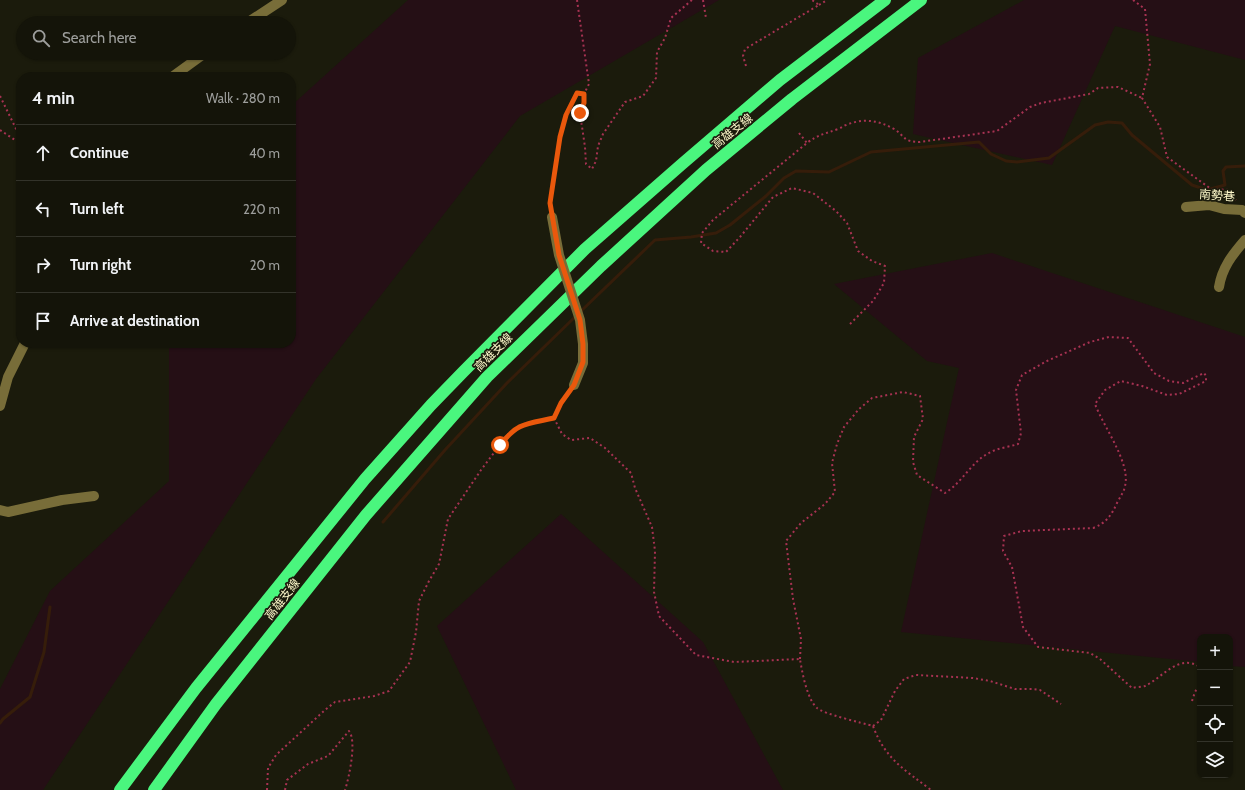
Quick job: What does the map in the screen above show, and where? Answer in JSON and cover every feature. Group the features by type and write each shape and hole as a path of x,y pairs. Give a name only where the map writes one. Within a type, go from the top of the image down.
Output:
{"highway":[{"name":"高雄支線","path":"120,790 196,688 365,479 463,372 585,249 780,80 886,0"},
{"name":"高雄支線","path":"154,790 216,704 366,514 487,377 600,266 706,170 792,99 921,0"}],"street":[{"path":"258,16 282,0"},
{"path":"179,72 195,60"},
{"name":"南勢巷","path":"1186,207 1208,205 1224,209 1243,211"},
{"path":"552,217 559,255 580,320 583,344 583,362 574,385"},
{"path":"1219,287 1220,278 1230,258 1245,240"},
{"path":"1,401 8,377 22,348"},
{"path":"0,510 8,512 62,500 94,496"}],"path":[{"path":"577,0 589,84 584,94 584,103 580,113 586,164 592,169 596,162 598,146 603,134 625,102 643,96 656,78 657,52 665,38 671,18 692,0"},
{"path":"703,0 706,18"},
{"path":"812,0 819,5"},
{"path":"746,66 743,56 745,49 827,0"},
{"path":"1133,0 1145,10 1150,56 1150,64 1142,98"},
{"path":"850,324 873,301 884,283 885,266 872,261 858,251 847,223 836,211 813,193 792,188 773,197 726,252 713,251 701,243 702,233 713,220 807,142 818,135 840,129 846,125 875,120 894,129 910,142 920,142 997,131 1030,107 1041,103 1089,94 1098,88 1118,88 1142,98 1160,127 1167,157 1211,189 1230,190 1243,211"},
{"path":"552,217 550,203 560,137 566,115 577,93 584,94"},
{"path":"0,96 16,129"},
{"path":"0,130 16,141"},
{"path":"799,133 807,142"},
{"path":"873,726 818,709 812,700 802,672 800,659 801,639 793,599 786,541 801,523 825,504 835,492 832,463 837,444 844,428 859,409 872,398 903,392 920,396 923,419 914,437 913,462 917,475 945,493 989,453 1018,444 1021,433 1016,390 1022,374 1090,342 1109,336 1128,338 1154,373 1169,381 1183,383 1204,373 1206,376 1206,381 1179,394 1167,395 1142,386 1121,381 1105,390 1095,404 1099,415 1120,453 1126,474 1125,486 1112,513 1103,524 1093,528 1022,531 1004,536 1003,551 1012,567 1023,626 1038,647 1090,653 1100,659 1132,688 1144,686 1178,664 1186,662 1197,665"},
{"path":"554,418 561,403 574,385"},
{"path":"554,418 562,434 571,440 590,438 605,448 631,473 635,488 652,527 655,551 654,592 659,616 696,655 734,662 800,659"},
{"path":"267,790 268,768 276,755 325,710 335,702 374,696 389,691 410,662 416,632 419,601 428,581 439,564 448,519 481,470 509,433 524,424 554,418"},
{"path":"873,726 881,720 895,691 904,679 916,675 973,678 990,681 1015,689 1040,690 1061,704"},
{"path":"1192,701 1197,689"},
{"path":"873,726 878,738 894,762 931,790"},
{"path":"285,790 287,780 308,764 328,756 349,731 352,734 352,750 350,776 345,790"}],"shaded area":[{"path":"408,0 719,0 520,116 316,379 43,790 0,790 0,689 50,591 169,481 169,348 296,348 296,101"},
{"path":"1024,0 1245,0 1245,60 1115,26 1052,165 913,134 918,58"},
{"path":"992,253 1245,337 1245,667 1233,666 1233,634 1197,634 1197,662 901,632 959,368 927,361 834,284"},
{"path":"561,514 703,642 783,790 516,790 437,626"}],"waterway":[{"path":"580,312 655,240 716,233 730,225 766,196 784,178 796,171 829,172 871,152 979,142 991,154 1006,161 1017,162 1049,158 1095,125 1108,122 1122,123 1132,135 1192,185 1207,190 1225,185 1223,171 1226,167 1245,166"},
{"path":"383,522 445,450 507,383 576,316"},
{"path":"0,723 30,697 44,652 50,607"}],"route":[{"path":"500,445 509,433 524,424 554,418 561,403 574,385 583,362 583,344 580,320 559,255 550,203 560,137 566,115 577,93 584,94 584,103 580,113"}]}
